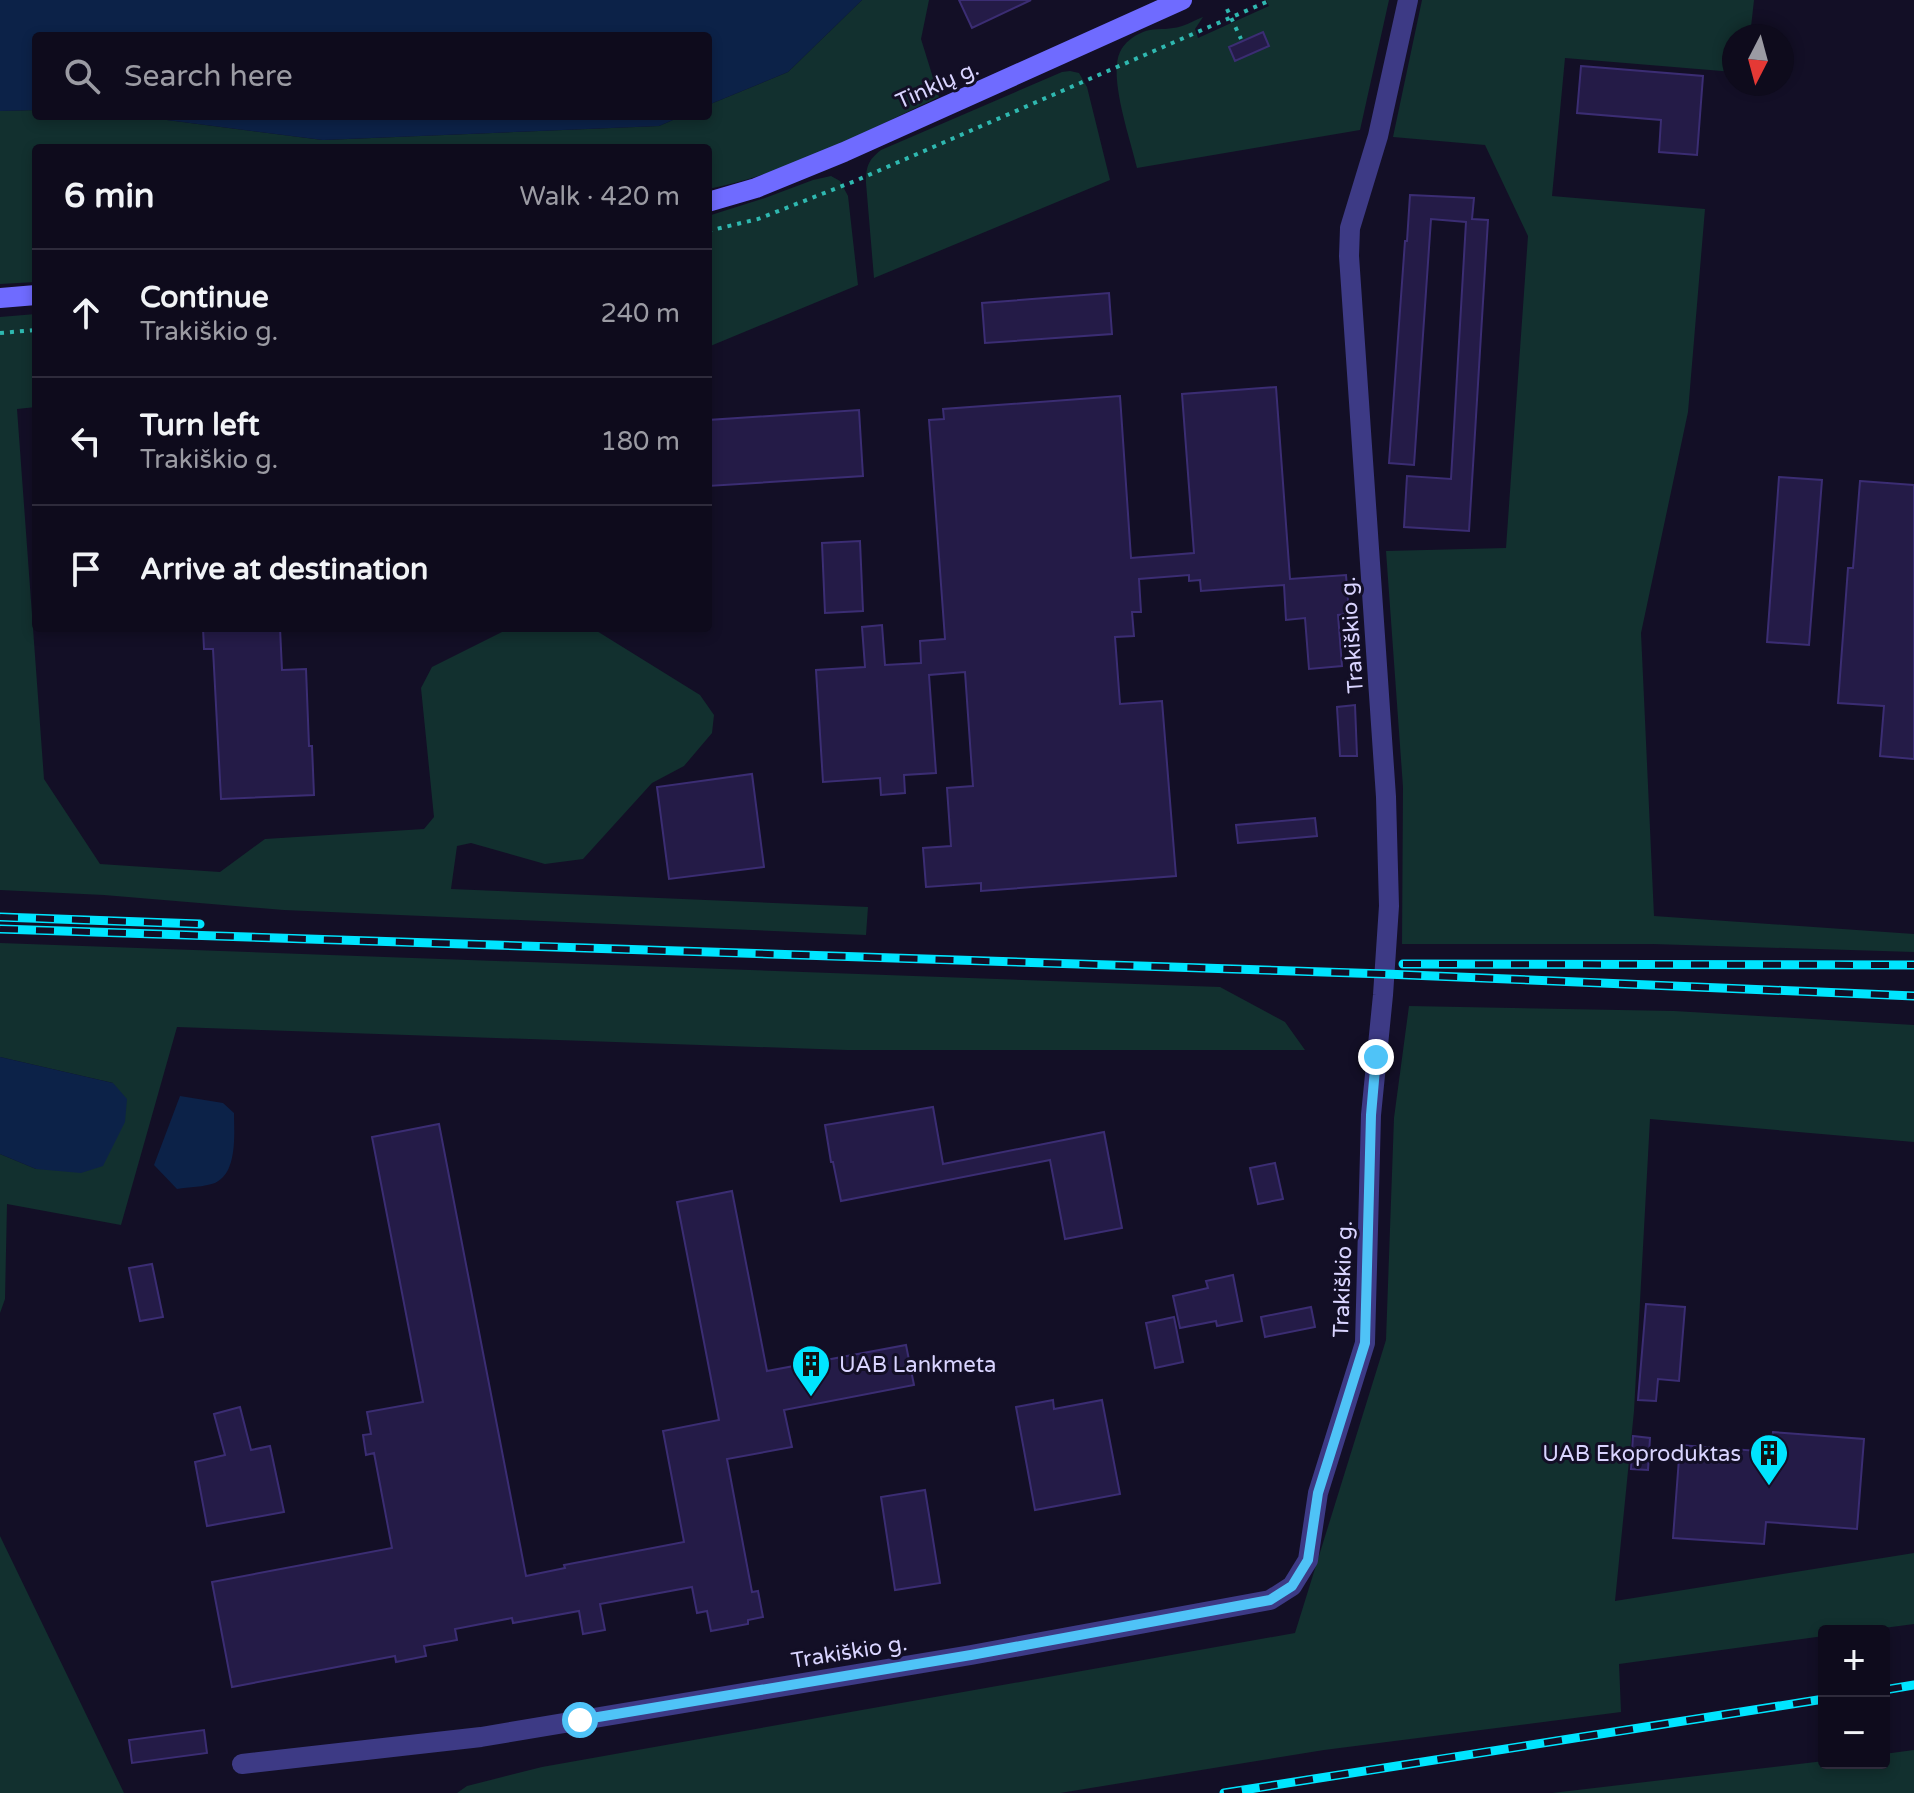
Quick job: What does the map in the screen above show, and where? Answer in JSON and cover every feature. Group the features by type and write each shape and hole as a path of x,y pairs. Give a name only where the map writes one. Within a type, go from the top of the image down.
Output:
{"main road":[{"name":"Tinklų g.","path":"712,201 756,188 844,152 1182,0"},
{"path":"0,298 32,295"}],"street":[{"name":"Trakiškio g.","path":"242,1764 481,1737 971,1655 1270,1600 1292,1586 1308,1560 1318,1493 1365,1343 1371,1115 1389,906 1386,797 1349,256 1350,228 1378,136 1408,0"}],"path":[{"path":"712,230 758,219 840,187 1271,0"},
{"path":"1227,9 1241,39"},
{"path":"0,333 32,330"}],"green space":[{"path":"862,0 929,0 921,39 939,97 797,162 712,188 712,144 32,144 32,282 0,284 0,111 32,110 32,120 167,120 323,140 659,126 673,120 712,120 712,103 788,72"},
{"path":"1266,0 1389,0 1360,130 1137,168 1117,77 1117,63 1124,46 1143,32 1177,27 1203,17 1195,29 1198,38 1269,6"},
{"path":"1422,0 1754,0 1751,24 1722,24 1722,71 1565,58 1552,196 1705,209 1688,412 1641,633 1654,916 1914,934 1914,952 1653,944 1402,944 1403,787 1386,551 1506,548 1528,236 1485,145 1393,137"},
{"path":"1070,71 1079,73 1087,87 1110,180 874,278 866,183 867,168 873,157 881,150"},
{"path":"831,176 840,181 848,196 858,285 712,345 712,215"},
{"path":"32,314 32,407 17,409 44,779 100,864 220,872 265,839 424,829 434,817 421,688 432,667 502,632 598,632 700,695 714,715 712,733 684,766 652,783 583,859 545,864 471,843 457,846 451,889 868,907 866,935 284,910 0,890 0,317"},
{"path":"0,943 1220,987 1285,1022 1305,1050 847,1050 177,1027 121,1225 7,1204 5,1299 0,1313 0,1154 36,1169 113,1083 0,1057"},
{"path":"1409,1006 1674,1011 1914,1025 1914,1142 1650,1119 1634,1411 1615,1601 1914,1553 1914,1624 1890,1627 1818,1625 1818,1637 1619,1664 1621,1712 1324,1750 1060,1793 457,1793 467,1786 542,1767 1295,1633 1386,1340 1394,1118"},
{"path":"0,1536 124,1793 0,1793"},
{"path":"1914,1750 1914,1793 1552,1793 1818,1762 1818,1769 1890,1769 1890,1753"}],"water":[{"path":"0,0 862,0 788,72 712,103 712,32 32,32 32,110 0,111"},
{"path":"167,120 673,120 659,126 323,140"},
{"path":"0,1057 113,1083 127,1099 125,1122 103,1166 81,1173 36,1169 0,1154"},
{"path":"180,1096 223,1103 234,1113 231,1162 228,1171 215,1183 177,1189 154,1165"}],"building":[{"path":"959,0 1031,0 972,28"},
{"path":"1263,32 1269,46 1235,61 1229,47"},
{"path":"1581,66 1703,76 1697,155 1659,152 1661,120 1577,113"},
{"path":"1410,195 1474,198 1472,219 1488,220 1469,531 1404,527 1407,476 1451,479 1466,222 1431,219 1414,465 1389,463"},
{"path":"1109,293 1112,334 985,343 982,303"},
{"path":"1276,387 1290,579 1346,575 1349,614 1338,615 1342,666 1309,669 1305,618 1286,620 1284,585 1201,591 1200,580 1189,581 1189,575 1139,579 1141,612 1132,612 1134,636 1115,637 1120,704 1162,701 1176,876 981,891 981,883 926,887 923,848 951,846 947,788 973,786 965,672 929,675 936,773 904,775 905,793 881,795 880,778 823,782 816,670 865,667 862,627 882,625 885,665 921,663 920,641 945,639 929,420 944,419 943,409 1120,396 1131,558 1194,553 1182,394"},
{"path":"859,410 863,476 712,486 712,420"},
{"path":"1779,477 1822,480 1809,645 1767,642"},
{"path":"1860,481 1914,485 1914,759 1880,756 1884,706 1838,703 1848,568 1853,568"},
{"path":"860,541 863,611 825,613 822,543"},
{"path":"203,632 280,632 282,670 306,669 314,795 221,799 213,649 204,649"},
{"path":"1355,705 1357,756 1340,756 1337,707"},
{"path":"752,774 764,867 669,879 657,787"},
{"path":"1315,818 1317,836 1238,843 1236,825"},
{"path":"933,1107 943,1164 1104,1132 1122,1228 1065,1239 1050,1160 841,1201 825,1125"},
{"path":"439,1124 526,1576 565,1568 564,1565 684,1542 663,1431 719,1420 677,1202 732,1191 767,1371 906,1345 914,1385 784,1410 792,1447 727,1459 752,1592 758,1591 763,1617 748,1620 748,1624 711,1631 707,1611 697,1613 692,1587 600,1604 605,1630 583,1634 579,1611 513,1623 512,1618 455,1629 457,1640 424,1646 426,1656 396,1662 395,1656 232,1687 212,1582 392,1548 374,1453 366,1455 363,1435 371,1434 367,1412 423,1402 372,1137"},
{"path":"1275,1163 1283,1199 1258,1204 1250,1168"},
{"path":"152,1264 163,1317 140,1321 129,1268"},
{"path":"1233,1275 1242,1321 1217,1326 1216,1321 1180,1328 1173,1296 1208,1288 1206,1281"},
{"path":"1646,1304 1685,1307 1679,1381 1658,1379 1656,1401 1638,1400"},
{"path":"1311,1307 1315,1327 1265,1337 1261,1317"},
{"path":"1174,1317 1183,1362 1155,1368 1146,1323"},
{"path":"1053,1400 1054,1409 1102,1400 1120,1494 1035,1510 1016,1407"},
{"path":"240,1407 251,1450 270,1446 284,1512 207,1526 195,1462 225,1455 214,1414"},
{"name":"UAB Ekoproduktas","path":"1773,1432 1864,1439 1857,1529 1766,1522 1764,1544 1673,1538 1680,1445 1771,1452"},
{"path":"1633,1436 1650,1438 1648,1470 1631,1469"},
{"path":"925,1490 940,1583 895,1590 881,1497"},
{"path":"204,1730 207,1753 132,1763 129,1740"}],"railway":[{"path":"0,917 200,924"},
{"path":"0,929 1385,974 1914,996"},
{"path":"1403,964 1914,965"},
{"path":"1890,1689 1914,1685"},
{"path":"1224,1793 1818,1700"}],"place":[{"name":"UAB Lankmeta","path":"811,1398"},
{"name":"UAB Ekoproduktas","path":"1769,1487"}],"route":[{"path":"580,1720 971,1655 1270,1600 1292,1586 1308,1560 1318,1493 1365,1343 1371,1115 1376,1057"}]}
